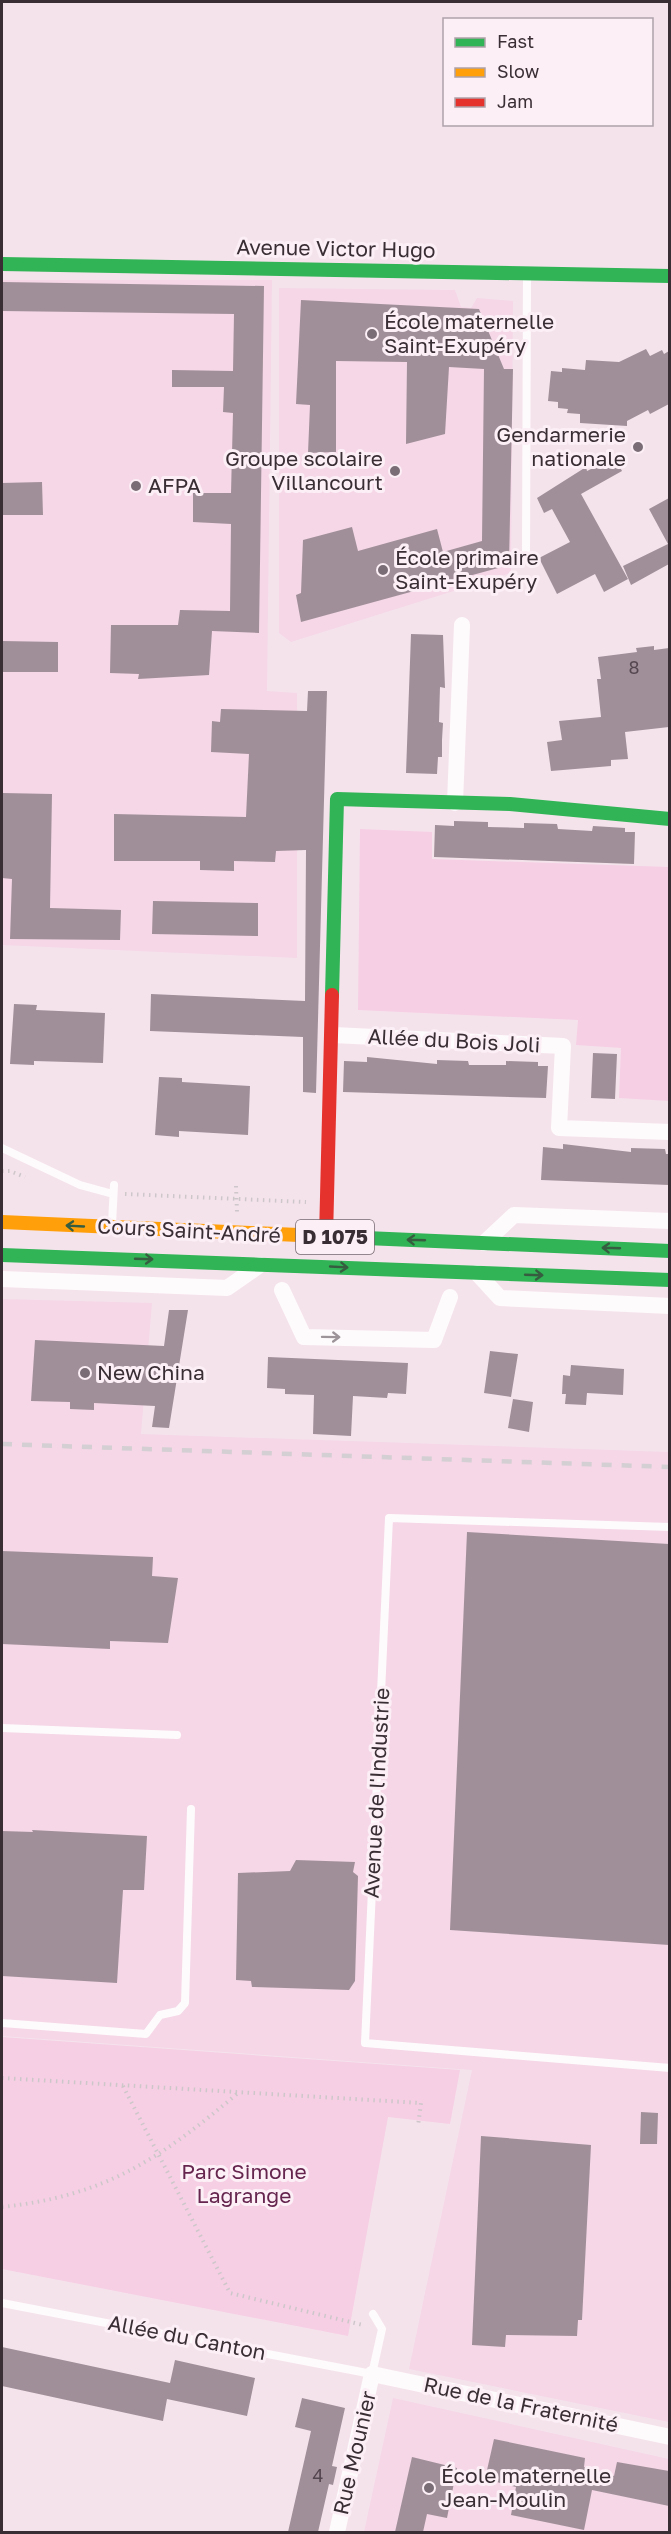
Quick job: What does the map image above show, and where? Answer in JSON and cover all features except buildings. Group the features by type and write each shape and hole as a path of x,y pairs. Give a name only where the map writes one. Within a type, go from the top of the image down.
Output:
{"street":[{"name":"Avenue Victor Hugo","path":"2,264 669,276"},
{"path":"455,803 462,625"},
{"path":"326,1236 333,1035 337,799 510,804 669,819"},
{"name":"Allée du Bois Joli","path":"333,1035 563,1046 559,1128 669,1132"},
{"path":"484,1243 514,1215 669,1221"},
{"name":"Cours Saint-André","path":"2,1222 669,1251"},
{"name":"Cours Saint-André","path":"2,1255 669,1280"},
{"name":"Cours Saint-André","path":"2,1279 227,1288 263,1263"},
{"path":"477,1273 500,1299 669,1306"},
{"path":"282,1290 304,1337 434,1340 450,1297"},
{"name":"Rue de la Fraternité","path":"372,2374 669,2437"},
{"name":"Rue Mounier","path":"337,2532 372,2374"}],"lane":[{"path":"526,555 527,274"},
{"path":"2,1148 80,1185 114,1189 112,1227"},
{"name":"Avenue de l'Industrie","path":"669,1527 389,1518 365,2043 669,2068"},
{"path":"2,1728 177,1735"},
{"path":"2,2023 146,2034 160,2015 178,2011 185,2003 191,1809"},
{"name":"Allée du Canton","path":"2,2302 372,2374"},
{"path":"372,2374 381,2329 373,2314"}],"path":[{"path":"2,1171 10,1171 32,1180"},
{"path":"236,1186 236,1221"},
{"name":"Cours Saint-André","path":"114,1189 237,1199 328,1201"},
{"path":"2,2078 422,2103 418,2126"},
{"path":"123,2085 230,2293 366,2326"},
{"path":"2,2207 62,2199 89,2190 159,2156 238,2092"}],"shaded area":[{"name":"AFPA","path":"2,280 272,280 267,691 297,693 297,958 2,945"},
{"name":"Groupe scolaire Villancourt","path":"279,288 455,290 461,307 471,308 477,298 513,301 511,573 291,642 279,633"},
{"path":"2,1299 152,1303 141,1434 669,1452 669,2422 409,2369 472,2070 2,2036"},
{"path":"393,2398 669,2459 669,2532 364,2532"}],"green space":[{"path":"360,829 432,832 432,859 669,867 669,1101 619,1098 621,1048 576,1045 578,1020 358,1010"},
{"name":"Parc Simone Lagrange","path":"2,2037 460,2070 450,2124 388,2117 348,2336 2,2269"}],"railway":[{"path":"2,1444 670,1467"}],"traffic: fast":[{"path":"2,264 670,276"},
{"path":"332,995 337,799 510,804 670,819"},
{"path":"343,1237 670,1251"},
{"path":"2,1255 670,1280"}],"traffic: slow":[{"path":"2,1222 343,1237"}],"traffic: jam":[{"path":"326,1237 332,995"}],"place":[{"name":"École maternelle Saint-Exupéry","path":"372,334"},
{"name":"Gendarmerie nationale","path":"638,447"},
{"name":"Groupe scolaire Villancourt","path":"395,471"},
{"name":"AFPA","path":"136,486"},
{"name":"École primaire Saint-Exupéry","path":"383,570"},
{"name":"New China","path":"85,1373"},
{"name":"École maternelle Jean-Moulin","path":"429,2488"}]}
